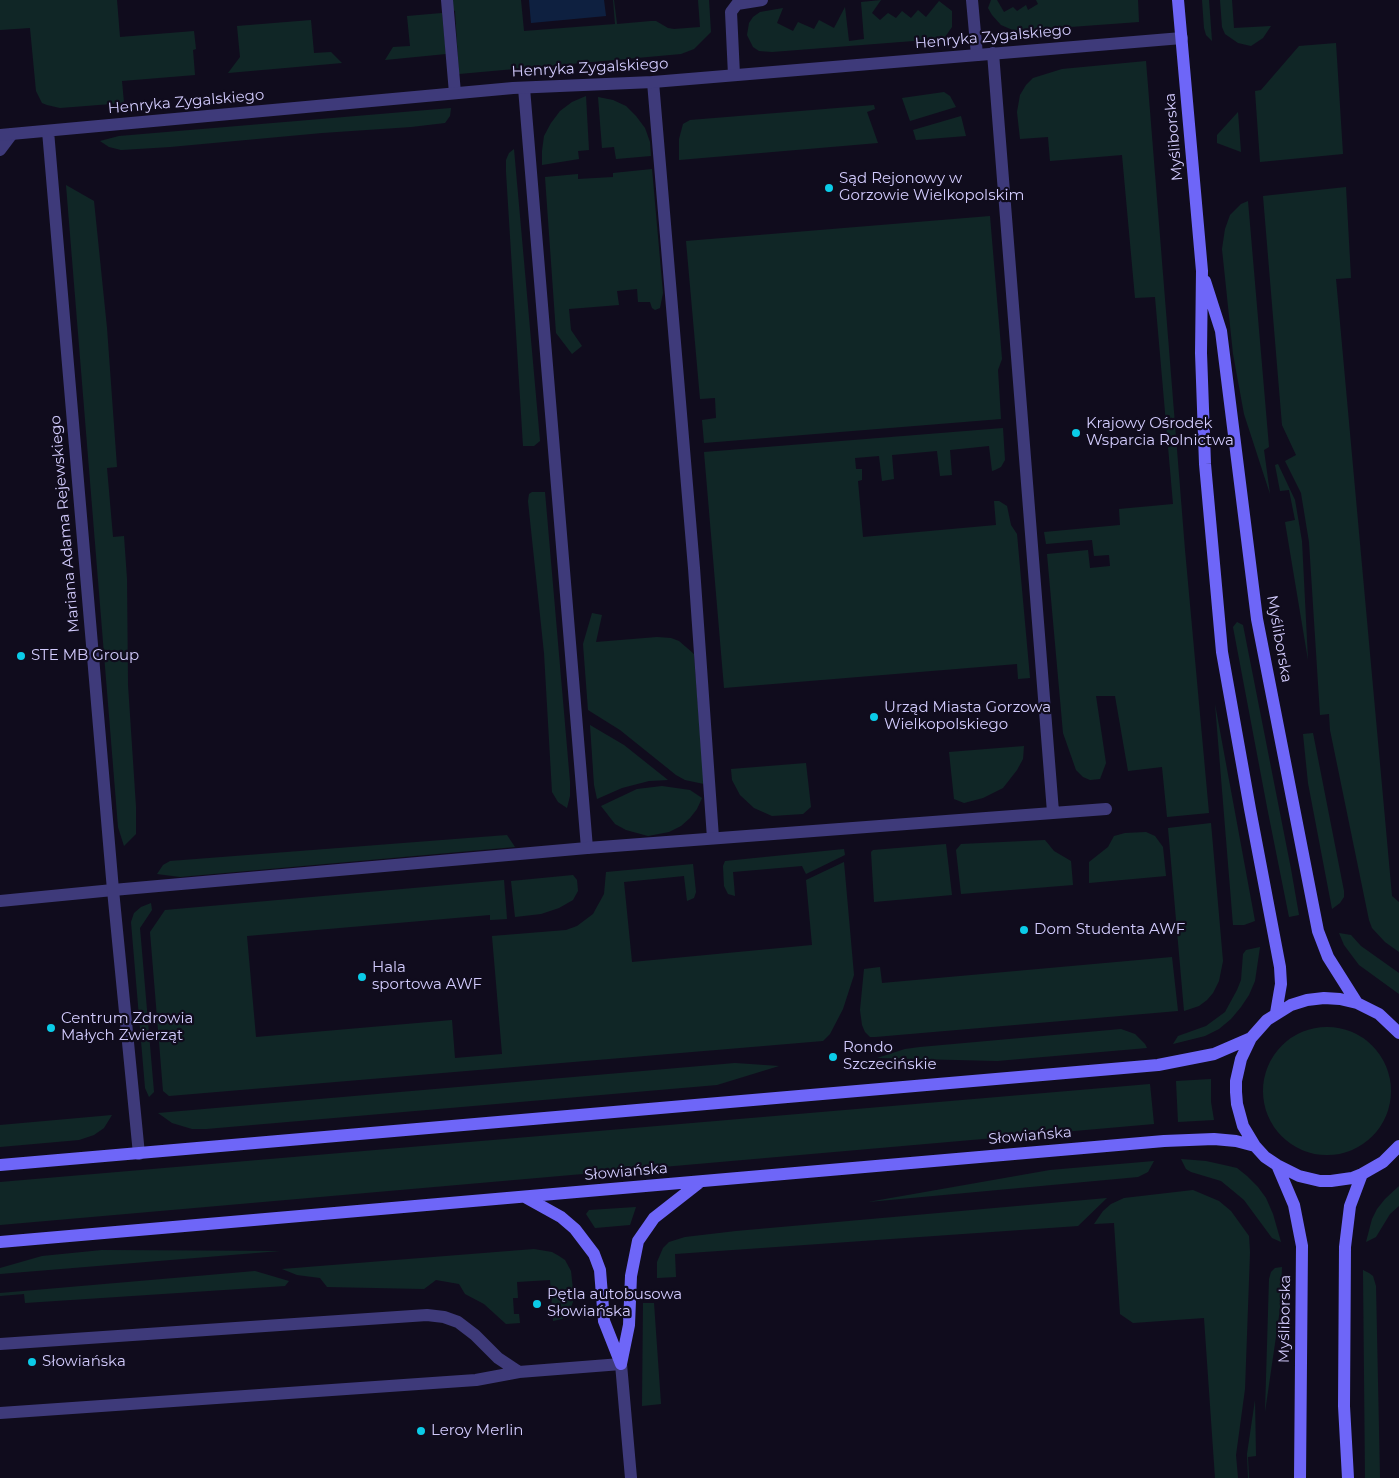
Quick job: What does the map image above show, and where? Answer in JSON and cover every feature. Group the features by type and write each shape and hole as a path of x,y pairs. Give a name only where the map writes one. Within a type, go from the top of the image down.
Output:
{"main road":[{"name":"Myśliborska","path":"1178,0 1202,271 1201,353 1205,464 1222,642 1250,810 1280,967 1281,984 1276,1013"},
{"name":"Myśliborska","path":"1202,271 1221,331 1257,619 1318,931 1328,957 1357,1003"},
{"path":"1399,1032 1379,1014 1357,1003 1324,998 1307,1000 1291,1005 1276,1013 1251,1038 1241,1059 1236,1081 1237,1104 1243,1126 1255,1146 1277,1166 1299,1176 1320,1181 1341,1180 1362,1174 1383,1162 1399,1146"},
{"path":"0,1165 1158,1065 1213,1054 1251,1038"},
{"name":"Słowiańska","path":"0,1242 1170,1141 1214,1138 1255,1146"},
{"name":"Myśliborska","path":"1277,1166 1294,1205 1302,1246 1300,1478"},
{"path":"1348,1478 1344,1406 1345,1247 1350,1206 1362,1174"},
{"path":"620,1364 629,1325 631,1276 638,1241 654,1218 700,1182"},
{"path":"525,1197 561,1217 575,1228 594,1254 600,1270 604,1321 620,1364"}],"street":[{"path":"447,0 455,93"},
{"path":"728,0 734,75"},
{"path":"730,19 733,8 737,4 762,0"},
{"path":"972,0 977,55"},
{"name":"Henryka Zygalskiego","path":"6,135 455,93 652,82 1182,38"},
{"path":"993,53 1053,812"},
{"path":"652,82 694,578 712,838"},
{"path":"524,88 588,848"},
{"name":"Mariana Adama Rejewskiego","path":"48,131 112,890 139,1154"},
{"path":"0,150 6,135"},
{"path":"0,901 588,848 1106,809"},
{"path":"0,1344 427,1315 444,1317 458,1322 475,1335 498,1358 519,1372"},
{"path":"0,1414 476,1380 519,1372 620,1364 631,1478"}],"green space":[{"path":"0,0 117,0 120,37 194,31 196,49 193,50 195,75 122,81 124,103 60,108 47,105 42,103 36,91 30,28 0,30"},
{"path":"452,0 521,0 524,31 615,24 613,0 617,24 656,21 668,28 674,29 700,27 698,0 709,0 711,32 694,49 681,54 459,74 455,11 453,10"},
{"path":"881,0 872,13 880,20 888,13 896,18 902,11 911,18 918,10 926,17 939,1 952,11 952,27 945,37 939,39 772,52 759,51 753,47 747,35 749,23 760,12 783,8 777,23 793,31 798,22 814,29 819,20 834,28 845,7 849,41 864,39 861,2"},
{"path":"991,0 997,0 1004,12 1013,7 1017,11 1026,5 1028,10 1038,4 1036,0 1138,0 1139,22 1015,31 1001,25 992,15 988,8"},
{"path":"1202,0 1209,0 1212,41 1206,35 1204,28"},
{"path":"1220,0 1232,0 1234,28 1271,26 1263,38 1251,46 1238,43 1225,34 1222,27"},
{"path":"442,13 446,54 385,60 393,47 410,46 407,16"},
{"path":"311,20 314,53 331,52 342,63 228,73 240,57 237,26"},
{"path":"1336,43 1343,154 1260,162 1255,91 1261,90 1299,46"},
{"path":"1146,61 1185,550 1209,813 1167,817 1162,767 1128,771 1115,696 1096,696 1106,763 1100,779 1090,780 1083,777 1076,770 1063,733 1047,554 1088,550 1090,568 1110,566 1109,555 1094,556 1092,540 1046,544 1044,532 1120,525 1119,509 1173,504 1155,297 1135,298 1122,155 1050,161 1048,137 1020,139 1017,112 1020,95 1033,78 1062,69"},
{"path":"944,92 950,96 956,107 910,121 902,98"},
{"path":"586,96 589,150 578,151 579,159 542,165 544,136 551,123 560,111 572,102"},
{"path":"598,97 613,100 626,106 636,116 645,128 650,142 651,156 616,159 614,147 602,148"},
{"path":"874,105 875,109 867,112 878,143 679,160 679,139 683,124 690,120"},
{"path":"451,108 450,116 445,123 411,127 121,150 109,147 100,141 119,136"},
{"path":"1238,112 1241,152 1217,143 1217,135"},
{"path":"961,116 966,136 916,140 913,130"},
{"path":"514,149 540,441 534,446 523,446 506,172 506,160 509,153"},
{"path":"652,169 663,293 660,308 655,310 650,302 638,302 637,289 617,291 619,305 569,309 571,330 582,346 572,354 556,333 545,177 578,174 578,179 613,177 613,173"},
{"path":"66,185 94,201 107,328 117,467 107,468 113,537 124,536 127,579 128,685 136,807 136,834 124,846 118,827"},
{"path":"1346,187 1351,278 1336,279 1392,896 1399,902 1399,952 1385,942 1372,928 1369,920 1330,730 1329,714 1320,715 1309,542 1301,493 1285,461 1296,455 1282,425 1263,196"},
{"path":"1248,201 1269,447 1264,450 1270,494 1244,414 1233,354 1222,249 1225,229 1230,215 1241,204"},
{"path":"990,216 1002,359 998,370 1001,419 704,443 702,420 716,418 715,398 700,399 686,241"},
{"path":"1003,428 1005,460 1001,467 992,471 989,446 950,450 952,475 940,476 937,451 892,455 894,479 882,481 879,456 855,458 856,469 862,469 862,480 858,481 863,537 996,525 994,501 999,501 1007,506 1011,525 1017,534 1030,678 1018,679 1017,664 724,688 704,452"},
{"path":"1278,464 1295,500 1302,541 1308,660 1285,522 1295,520 1289,490 1280,491 1275,465"},
{"path":"532,492 545,492 570,782 570,796 567,808 558,802 552,792 544,653 528,501 529,494"},
{"path":"592,613 602,615 596,642 657,637 671,638 679,641 694,654 704,784 685,780 676,775 620,730 588,710 583,644"},
{"path":"1237,622 1243,625 1291,869 1299,915 1289,917 1233,627"},
{"path":"1215,704 1255,921 1244,925 1233,925"},
{"path":"590,725 624,745 668,780 649,781 622,788 597,799 594,785"},
{"path":"1313,733 1344,891 1344,897 1340,903 1332,909 1308,783 1303,734"},
{"path":"1024,746 1023,759 1003,788 983,798 964,803 954,799 949,752"},
{"path":"806,763 811,807 803,814 772,816 754,808 740,795 732,780 731,769"},
{"path":"662,786 690,790 702,798 690,818 681,826 669,832 648,836 626,830 615,824 601,806 637,789"},
{"path":"1211,823 1223,961 1219,981 1213,993 1199,1006 1184,1011 1168,828"},
{"path":"1146,832 1155,836 1163,847 1166,876 1089,883 1089,862 1108,847 1114,836 1125,833"},
{"path":"507,835 515,847 180,877 157,874 163,865 170,861"},
{"path":"1045,840 1054,851 1071,861 1073,885 961,894 956,850 961,844"},
{"path":"946,844 952,895 874,902 871,852 873,850"},
{"path":"844,849 845,855 806,874 802,866 733,872 735,896 728,894 724,886 723,866 725,861"},
{"path":"844,862 854,975 843,1009 830,1034 823,1041 169,1096 163,1091 150,932 165,910 504,880 507,919 490,920 490,915 247,936 256,1037 452,1020 455,1058 502,1054 492,936 566,930 577,926 593,914 604,894 606,872 693,864 696,892 694,898 687,901 684,876 624,882 632,962 812,945 806,880"},
{"path":"573,875 577,880 578,891 573,900 559,908 541,914 515,917 511,881"},
{"path":"151,903 152,910 140,928 154,1092 149,1097 145,1088 131,922 134,913 141,907"},
{"path":"1339,933 1351,935 1361,946 1399,973 1399,994 1359,965 1344,945"},
{"path":"1260,947 1255,981 1249,995 1231,1019 1219,1029 1205,1036 1173,1044 1178,1036 1206,1026 1225,1012 1241,980 1243,954 1246,950"},
{"path":"1172,957 1178,1011 875,1037 870,1037 862,1025 860,1010 864,969 880,967 882,983"},
{"path":"1327,1027 1351,1032 1372,1046 1386,1067 1391,1091 1386,1115 1372,1136 1351,1150 1327,1155 1303,1150 1282,1136 1268,1115 1263,1091 1268,1067 1282,1046 1303,1032"},
{"path":"1121,1029 1135,1034 1147,1048 997,1061 877,1058 905,1049 920,1047"},
{"path":"735,1063 779,1066 717,1085 206,1129 192,1129 172,1123 158,1113"},
{"path":"1211,1079 1211,1102 1214,1120 1178,1122 1176,1081"},
{"path":"1150,1084 1154,1124 0,1225 0,1182"},
{"path":"112,1115 104,1128 94,1135 79,1140 0,1147 0,1125"},
{"path":"1181,1159 1206,1161 1237,1168 1247,1176 1266,1198 1281,1242 1272,1238 1244,1200 1232,1190 1221,1181 1186,1169"},
{"path":"1154,1161 1148,1172 1138,1177 868,1202 1050,1170"},
{"path":"1399,1186 1399,1206 1390,1214 1376,1237 1366,1242 1372,1219 1377,1209"},
{"path":"1193,1190 1219,1201 1231,1211 1249,1236 1245,1389 1236,1455 1238,1478 1215,1478 1204,1318 1133,1323 1120,1314 1114,1223 1094,1224 1103,1211 1111,1204 1124,1198"},
{"path":"1107,1198 1078,1226 675,1254 676,1277 657,1278 657,1262 663,1248 669,1242 685,1237"},
{"path":"636,1207 630,1225 595,1228 586,1214 589,1210"},
{"path":"534,1249 552,1252 559,1256 565,1260 571,1271 574,1299 569,1313 562,1319 553,1321 550,1280 517,1282 518,1298 513,1298 514,1314 519,1314 520,1323 506,1324 484,1304 465,1294 459,1284 436,1280 424,1289 327,1287 320,1278 297,1275 282,1269"},
{"path":"102,1250 280,1251 0,1274 0,1268 42,1256"},
{"path":"1282,1267 1280,1309 1265,1412 1269,1279 1271,1272 1275,1268"},
{"path":"1363,1270 1373,1276 1376,1286 1380,1478 1365,1478"},
{"path":"255,1271 289,1281 285,1286 25,1303 24,1294 0,1296 0,1293"},
{"path":"643,1303 654,1303 661,1404 642,1406"},
{"path":"1255,1400 1256,1456 1248,1457 1249,1478 1247,1454"}],"water":[{"path":"529,0 604,0 606,16 531,23"}],"place":[{"name":"Sąd Rejonowy w Gorzowie Wielkopolskim","path":"829,188"},
{"name":"Krajowy Ośrodek Wsparcia Rolnictwa","path":"1076,433"},
{"name":"STE MB Group","path":"21,656"},
{"name":"Urząd Miasta Gorzowa Wielkopolskiego","path":"874,717"},
{"name":"Dom Studenta AWF","path":"1024,930"},
{"name":"Hala sportowa AWF","path":"362,977"},
{"name":"Centrum Zdrowia Małych Zwierząt","path":"51,1028"},
{"name":"Rondo Szczecińskie","path":"833,1057"},
{"name":"Pętla autobusowa Słowiańska","path":"537,1304"},
{"name":"Słowiańska","path":"32,1362"},
{"name":"Leroy Merlin","path":"421,1431"}]}
